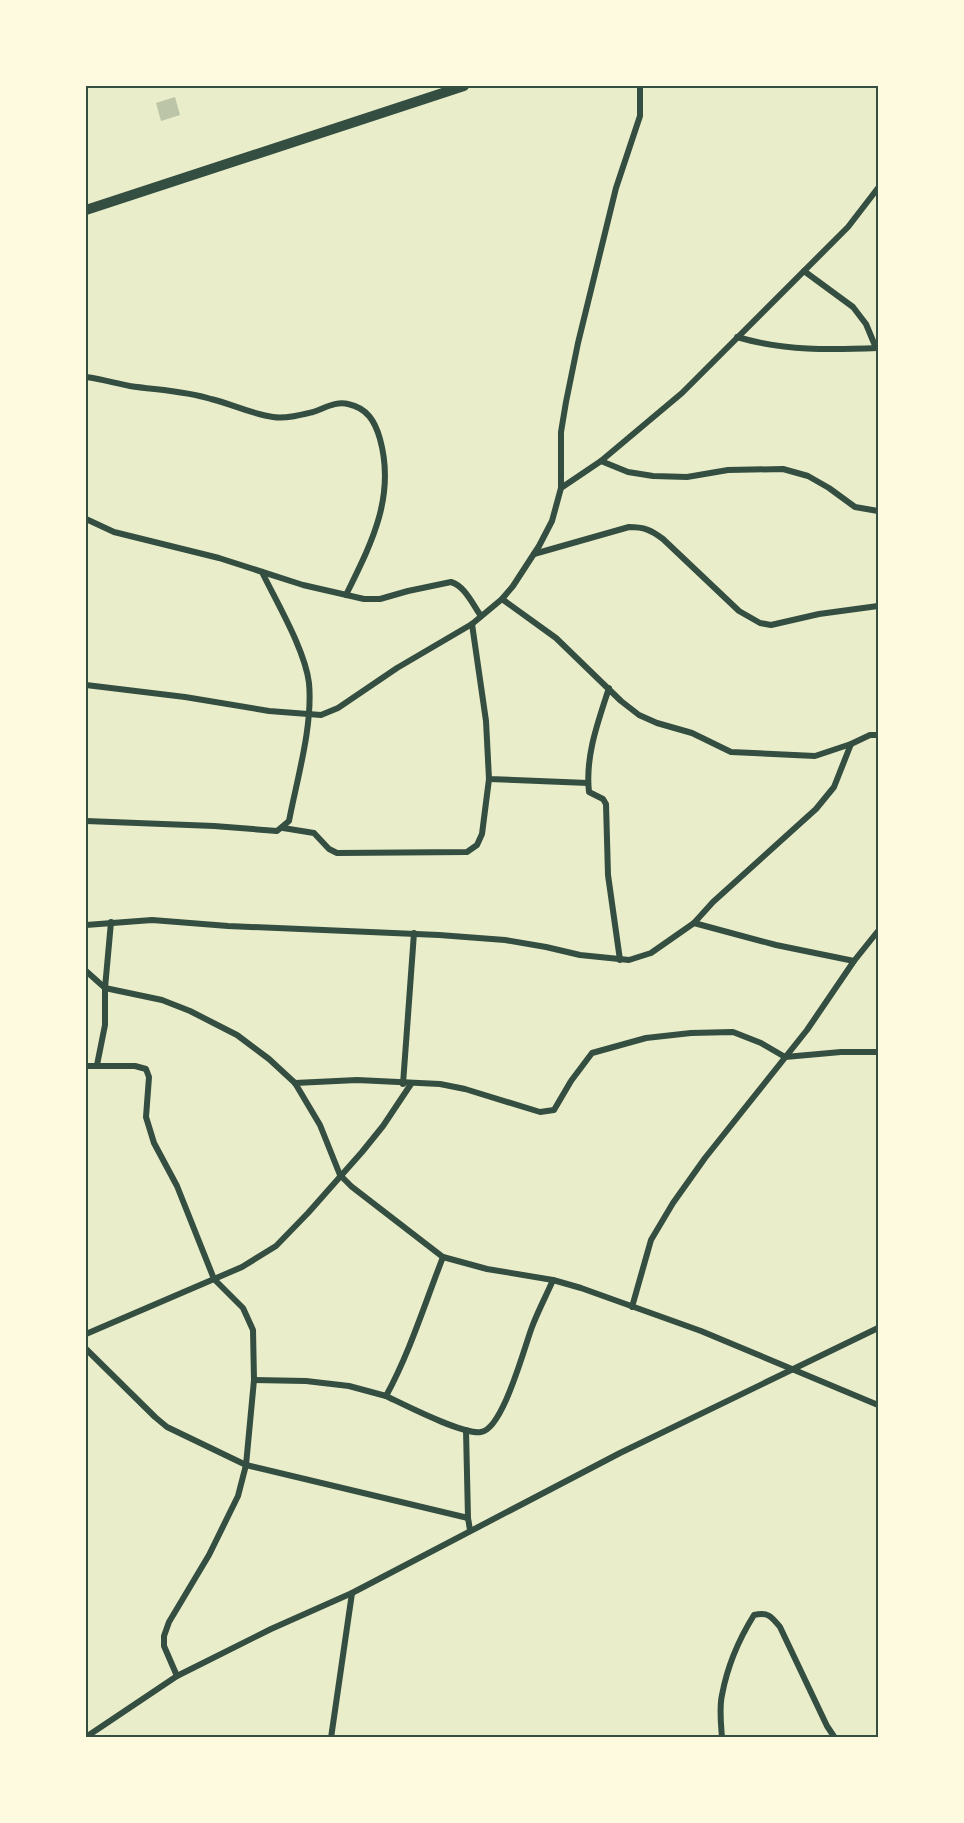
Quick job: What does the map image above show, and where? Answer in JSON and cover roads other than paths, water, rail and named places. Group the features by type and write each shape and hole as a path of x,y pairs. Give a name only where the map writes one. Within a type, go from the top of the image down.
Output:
{"main road":[{"path":"86,210 464,86"}],"street":[{"path":"86,685 185,697 269,711 321,715 338,708 397,668 472,624 502,599 534,554 552,521 561,488 561,432 566,402 578,343 614,198 640,116 640,86"},
{"path":"561,488 601,461 682,393 848,227 879,188"},
{"path":"737,337 766,345 805,350 877,348 866,324 853,307 804,272"},
{"path":"86,376 211,398 249,412 275,417 289,417 332,404 345,403 356,406 372,417 383,451 386,484 379,518 366,554 346,595"},
{"path":"601,461 627,472 654,476 687,477 728,470 783,469 807,476 829,488 855,507 879,511"},
{"path":"86,519 114,532 219,558 303,585 364,599 380,599 452,582 462,589 481,616"},
{"path":"534,554 629,527 640,527 650,530 663,539 739,611 760,623 771,625 819,614 879,606"},
{"path":"86,820 277,831 289,821 309,714 309,682 301,653 262,572"},
{"path":"502,599 556,638 621,701 639,714 657,723 692,733 731,752 815,756 870,735 879,735"},
{"path":"283,828 314,833 329,849 337,852 467,852 477,845 482,834 489,779 486,721 472,624"},
{"path":"609,688 594,738 588,783 589,792 603,799 606,804 608,875 620,960"},
{"path":"86,925 152,920 228,926 414,933 505,940 580,955 629,960 651,953 694,923 728,888 816,809 834,787 851,744"},
{"path":"489,779 588,783"},
{"path":"97,1065 105,1025 105,988 111,922"},
{"path":"694,923 776,945 854,961"},
{"path":"632,1307 651,1240 673,1203 705,1158 813,1021 854,961 878,931"},
{"path":"403,1084 414,933"},
{"path":"86,971 105,988 162,1000 190,1011 237,1035 269,1059 295,1083 320,1125 340,1174 351,1186 443,1257 487,1269 553,1280 723,1340 792,1371 879,1405"},
{"path":"295,1083 357,1080 440,1084 547,1112 554,1110 571,1081 592,1053 646,1038 691,1033 733,1032 760,1043 784,1057 841,1052 879,1052"},
{"path":"86,1072 86,1066 97,1065 135,1066 146,1069 149,1077 146,1117 149,1132 177,1186 213,1279 243,1308 253,1330 254,1380 246,1465 238,1496 209,1554 169,1622 164,1636 164,1646 177,1676"},
{"path":"86,1334 242,1267 276,1246 308,1213 382,1126 411,1084"},
{"path":"386,1396 407,1354 443,1257"},
{"path":"254,1380 306,1381 350,1386 386,1396 466,1430 479,1433 489,1430 513,1386 533,1324 553,1280"},
{"path":"86,1737 177,1676 271,1629 352,1593 620,1453 879,1328"},
{"path":"86,1348 167,1427 246,1465 468,1518"},
{"path":"466,1430 470,1530"},
{"path":"331,1737 352,1593"},
{"path":"722,1737 721,1696 744,1631 754,1615 763,1613 770,1615 780,1628 827,1726 835,1737"}]}
